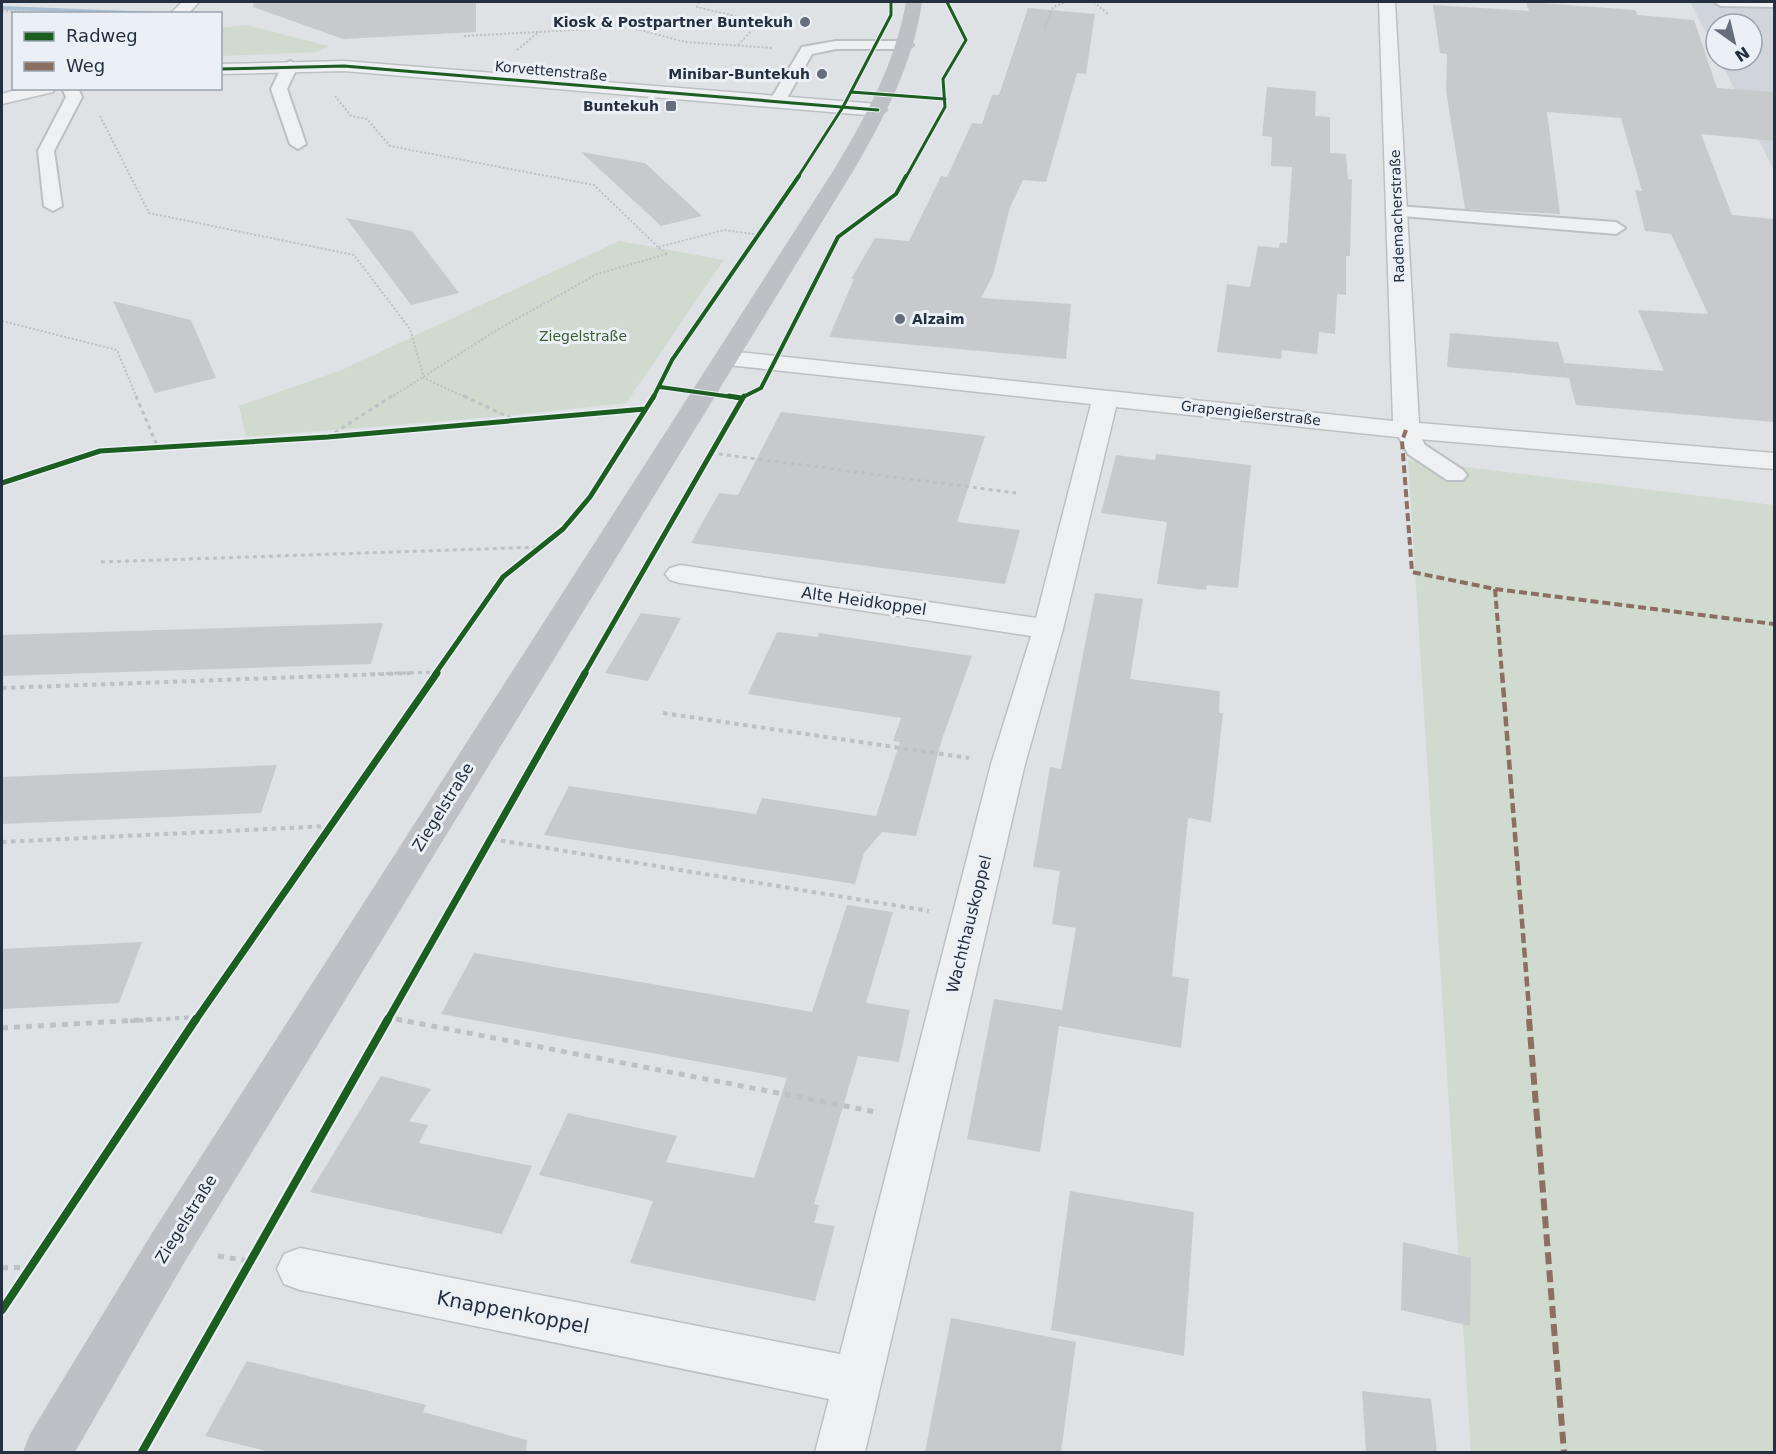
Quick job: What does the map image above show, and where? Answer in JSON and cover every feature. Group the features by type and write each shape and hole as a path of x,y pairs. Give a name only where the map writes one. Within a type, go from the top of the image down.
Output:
{"main road":[{"name":"Ziegelstraße","path":"48,1452 168,1248 596,562 728,358 878,110 896,78 906,45 914,2"}],"street":[{"name":"Rademacherstraße","path":"1387,2 1406,430"},
{"name":"Korvettenstraße","path":"222,69 344,66 878,110"},
{"path":"2,99 39,90"},
{"name":"Grapengießerstraße","path":"728,358 1406,430 1774,461"},
{"name":"Wachthauskoppel","path":"840,1452 1008,764 1048,628 1106,397"},
{"name":"Alte Heidkoppel","path":"680,574 1048,628"},
{"name":"Knappenkoppel","path":"300,1269 858,1381"}],"lane":[{"path":"1721,2 1774,3"},
{"path":"777,102 807,50 836,45 906,45"},
{"path":"290,66 279,88 298,144"},
{"path":"53,206 46,151 74,97 71,90"},
{"path":"1397,211 1616,228"},
{"path":"1406,430 1416,449 1455,476"}],"path":[{"path":"699,2 698,7 760,22 737,46"},
{"path":"1045,28 1053,7 1066,2"},
{"path":"1094,2 1109,15"},
{"path":"2,11 26,12"},
{"path":"464,36 628,27 685,42 807,50"},
{"path":"316,66 317,75 351,117 367,119 390,146 594,185 668,254 597,274 496,330 424,378 327,437"},
{"path":"97,109 149,213 354,255 410,329 424,378 515,420"},
{"path":"658,247 724,230 760,235"},
{"path":"2,321 117,350 158,448"},
{"path":"711,453 1016,492"},
{"path":"101,562 540,547"},
{"path":"2,688 435,672"},
{"path":"663,713 1008,764"},
{"path":"2,842 329,826"},
{"path":"492,839 971,918"},
{"path":"2,1028 198,1017"},
{"path":"389,1018 921,1121"},
{"path":"168,1248 300,1269"},
{"path":"2,1268 31,1267"}],"shaded area":[{"path":"1690,2 1774,2 1774,171 1726,72 1764,72 1764,12 1704,12 1704,29"}],"green space":[{"path":"246,25 329,46 317,52 222,56 222,28"},
{"name":"Ziegelstraße","path":"619,241 724,260 626,403 493,417 246,437 239,406 339,371"},
{"path":"1408,460 1774,505 1774,1452 1471,1452"}],"building":[{"path":"254,2 476,2 476,32 343,39 253,7"},
{"path":"1526,2 1635,10 1638,15 1694,20 1704,50 1704,72 1712,72 1717,88 1774,92 1774,141 1701,134 1732,215 1774,219 1774,422 1576,405 1565,363 1664,371 1638,310 1708,314 1671,234 1645,231 1635,190 1642,191 1621,118 1547,112 1560,214 1465,209 1446,91 1447,54 1440,53 1433,5 1529,11"},
{"path":"1028,8 1095,14 1086,74 1077,73 1046,182 1023,180 1010,207 993,275 981,298 1071,304 1066,359 829,337 854,279 851,279 875,238 909,241 941,176 947,177 972,123 982,124 992,95 999,95"},
{"path":"1267,87 1316,91 1315,116 1330,117 1330,153 1346,154 1348,179 1352,179 1350,256 1346,256 1346,295 1337,294 1335,334 1319,332 1317,354 1282,350 1281,359 1217,352 1227,284 1250,287 1258,246 1279,248 1280,243 1287,243 1292,167 1271,166 1272,137 1262,136"},
{"path":"581,152 645,163 702,216 661,226"},
{"path":"346,218 412,231 459,293 411,305"},
{"path":"113,301 191,320 216,378 155,393"},
{"path":"1450,333 1558,342 1569,378 1447,367"},
{"path":"781,412 985,436 957,522 1020,530 1005,584 691,543 719,493 738,495"},
{"path":"1156,454 1251,465 1238,588 1207,585 1206,590 1157,584 1167,522 1101,513 1116,455 1155,460"},
{"path":"1095,593 1143,599 1130,679 1220,691 1219,713 1223,713 1211,822 1188,818 1172,976 1189,979 1181,1048 1059,1026 1040,1152 967,1139 994,999 1062,1010 1076,928 1052,924 1060,871 1033,867 1050,767 1061,769"},
{"path":"641,613 681,618 648,681 605,673"},
{"path":"383,623 371,664 2,676 2,635"},
{"path":"777,632 818,637 819,633 972,656 942,739 916,836 882,832 864,853 855,884 544,835 569,786 756,814 762,798 876,816 900,742 893,741 901,718 748,694"},
{"path":"277,765 261,813 2,824 2,777"},
{"path":"847,905 893,912 866,1003 910,1010 899,1062 858,1056 814,1204 819,1205 814,1223 835,1226 815,1301 630,1263 653,1201 539,1175 568,1113 677,1136 666,1162 754,1178 787,1078 441,1014 474,953 812,1012"},
{"path":"142,942 119,1003 2,1009 2,949"},
{"path":"381,1076 431,1089 409,1121 428,1125 419,1143 532,1166 502,1234 310,1192"},
{"path":"1070,1191 1194,1212 1184,1356 1051,1330"},
{"path":"1403,1242 1471,1258 1470,1326 1401,1310"},
{"path":"951,1318 1076,1342 1061,1452 925,1452"},
{"path":"247,1361 426,1405 423,1412 527,1440 526,1452 270,1452 205,1436"},
{"path":"1362,1391 1431,1399 1437,1452 1366,1452"}],"waterway":[{"path":"2,8 105,12"}],"marked path":[{"path":"1406,430 1402,441 1412,572 1495,589 1774,624"},
{"path":"1495,589 1564,1452"}],"cycle path":[{"path":"2,1310 198,1017 503,577 563,529 590,497 660,387 672,360 760,235 843,107 891,15 891,2"},
{"path":"142,1452 741,398 761,388 838,237 896,194 942,113 945,107 943,79 966,40 947,2"},
{"path":"222,69 344,66 878,110"},
{"path":"851,92 945,99"},
{"path":"660,387 741,398"},
{"path":"2,483 100,451 328,437 645,409"}],"place":[{"name":"Kiosk & Postpartner Buntekuh","path":"805,22"},
{"name":"Minibar-Buntekuh","path":"822,74"},
{"name":"Buntekuh","path":"671,106"},
{"name":"Alzaim","path":"900,319"}]}
